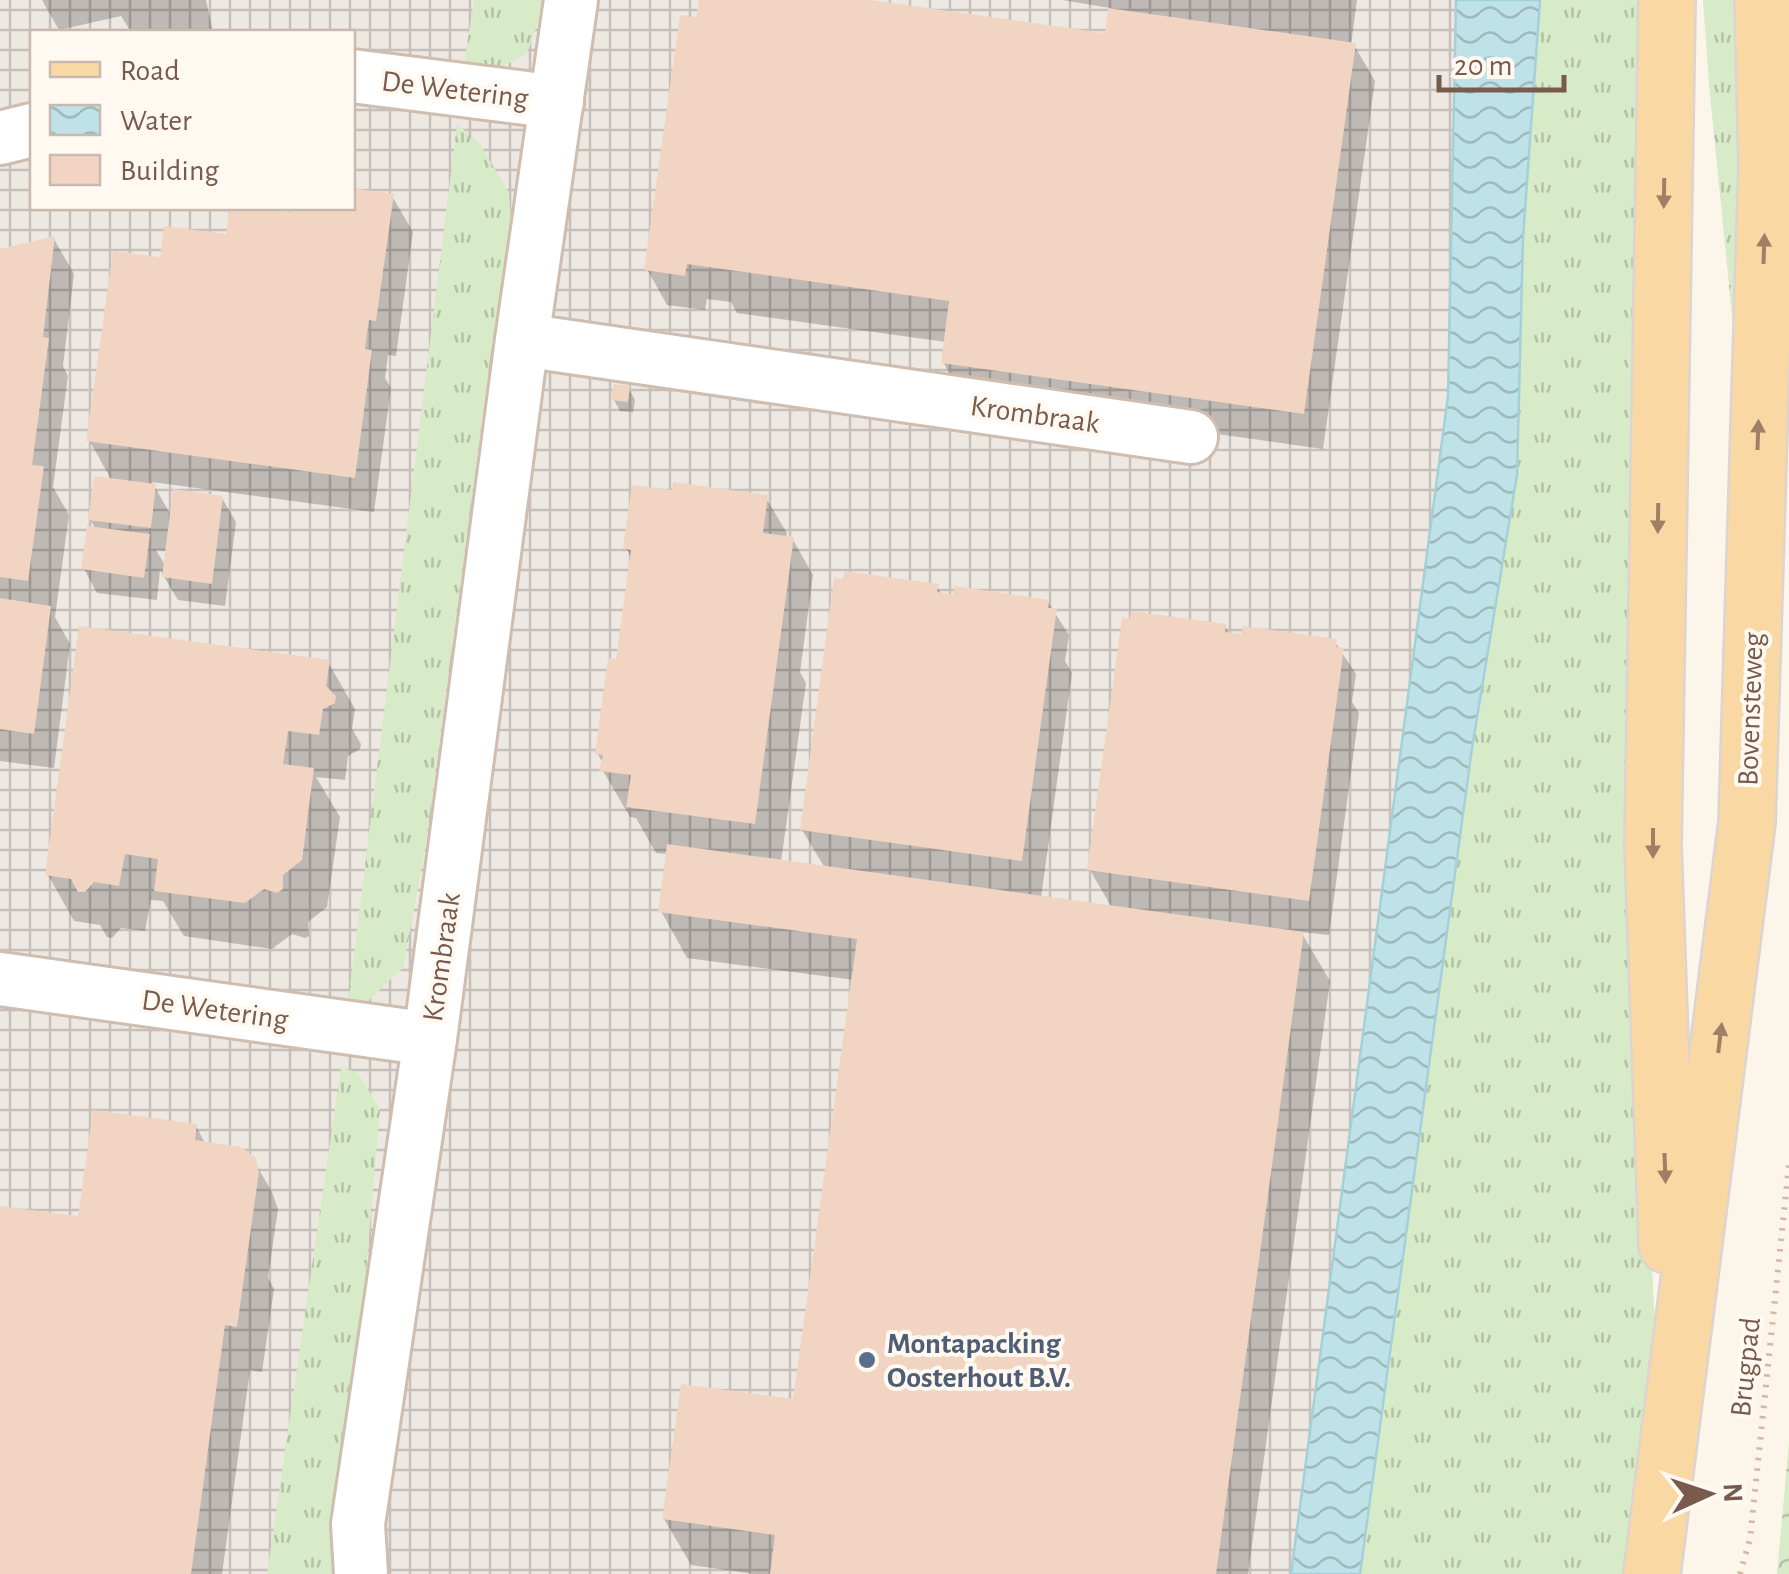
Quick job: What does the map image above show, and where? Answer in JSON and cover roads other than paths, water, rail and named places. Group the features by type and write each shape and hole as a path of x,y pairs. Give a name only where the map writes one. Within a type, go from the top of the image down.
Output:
{"main road":[{"name":"Bovensteweg","path":"1667,0 1653,845 1674,1413"},
{"name":"Bovensteweg","path":"1652,1574 1747,822 1767,166 1764,0"}],"street":[{"name":"Krombraak","path":"361,1574 358,1524 430,1039 571,0"},
{"name":"De Wetering","path":"355,76 557,102"},
{"path":"0,138 30,130"},
{"name":"Krombraak","path":"522,340 1191,436"},
{"name":"De Wetering","path":"0,979 430,1039"}],"water":[{"path":"1456,0 1540,0 1523,238 1517,475 1472,748 1360,1574 1291,1574 1448,396"}],"place":[{"name":"Montapacking Oosterhout B.V.","path":"867,1360"}]}
